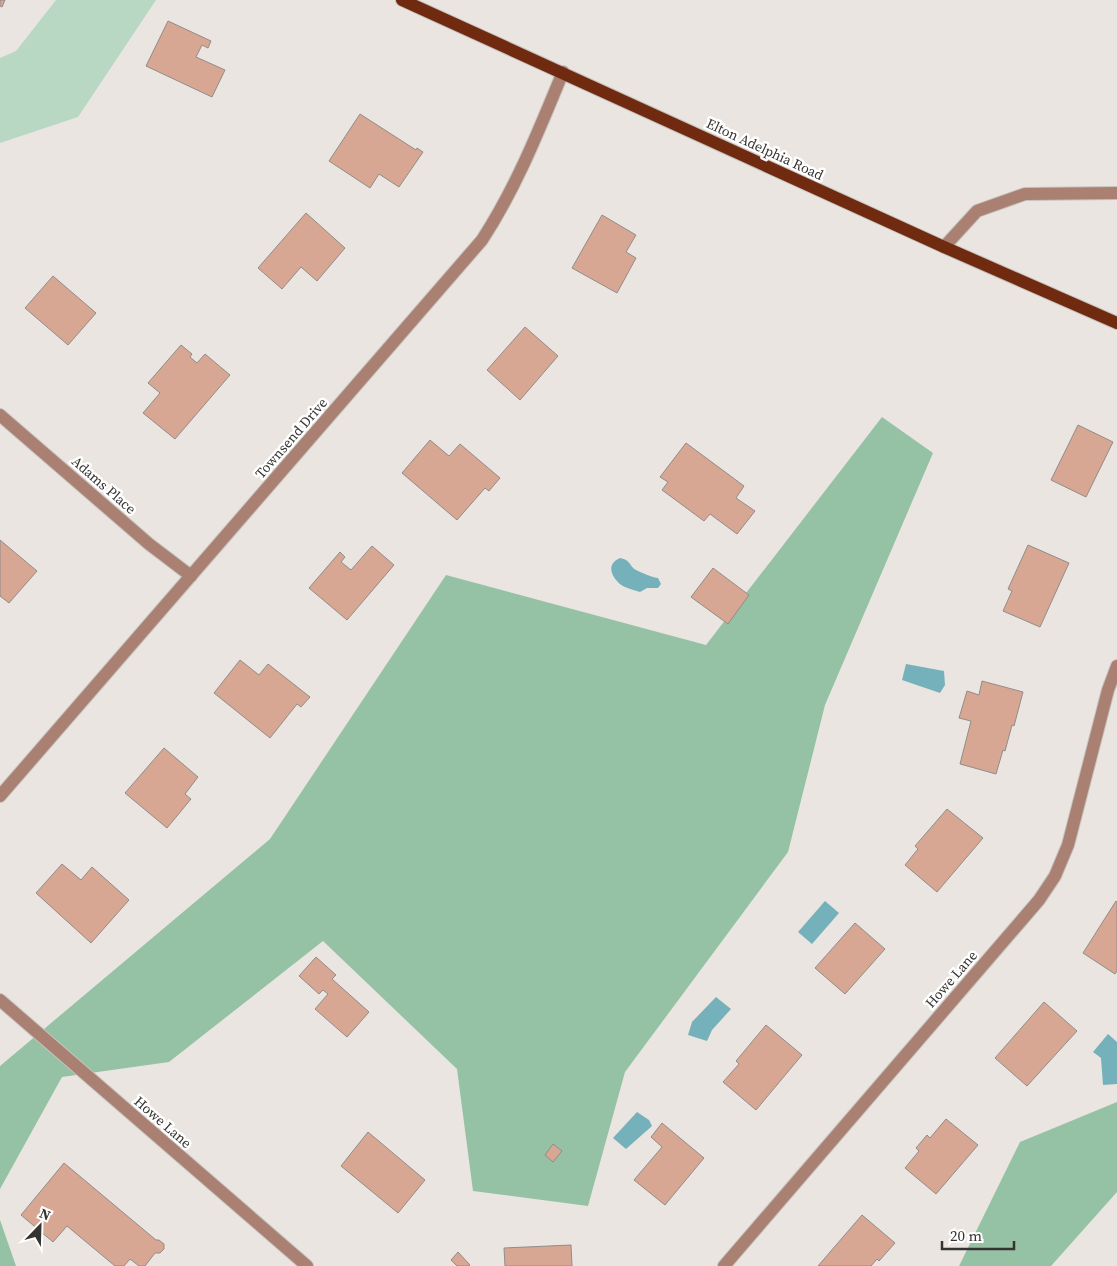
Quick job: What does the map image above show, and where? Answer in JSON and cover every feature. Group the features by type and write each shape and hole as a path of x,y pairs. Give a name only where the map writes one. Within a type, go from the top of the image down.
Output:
{"main road":[{"name":"Elton Adelphia Road","path":"402,0 563,72 944,248 1117,323"}],"street":[{"name":"Townsend Drive","path":"0,796 482,240 516,182 563,72"},
{"path":"944,248 977,212 1025,194 1117,193"},
{"name":"Adams Place","path":"0,415 148,544 191,576"},
{"name":"Howe Lane","path":"724,1266 1039,900 1055,876 1068,845 1108,690 1117,666"},
{"name":"Howe Lane","path":"0,1000 306,1266"}],"green space":[{"path":"56,0 156,0 78,117 0,143 0,58 16,51"},
{"path":"882,417 933,453 825,705 788,852 625,1072 588,1206 473,1191 457,1069 323,941 169,1062 62,1077 0,1189 0,1066 270,839 446,575 706,645"},
{"path":"1117,1102 1117,1192 1051,1266 959,1266 1020,1142"},
{"path":"0,1220 16,1266 0,1266"}],"water":[{"path":"620,558 626,560 636,570 658,578 661,584 658,588 647,588 640,592 622,585 614,577 611,570 613,563"},
{"path":"906,664 944,671 945,685 940,693 902,680"},
{"path":"825,901 839,913 812,944 798,932"},
{"path":"716,997 731,1009 712,1030 707,1041 688,1035 692,1022"},
{"path":"1108,1034 1117,1042 1117,1084 1103,1085 1101,1058 1093,1052"},
{"path":"637,1112 649,1120 652,1126 626,1149 613,1138"}],"building":[{"path":"0,0 5,0 2,7 0,6"},
{"path":"168,21 211,41 208,48 202,45 196,57 225,70 212,97 146,66"},
{"path":"360,114 416,150 417,148 423,152 399,187 379,174 370,188 329,161"},
{"path":"306,213 345,248 317,281 301,267 282,289 258,268"},
{"path":"602,215 636,235 626,252 636,258 617,293 572,268"},
{"path":"53,276 96,313 68,345 25,308"},
{"path":"525,327 558,356 520,400 487,370"},
{"path":"181,345 192,354 190,357 197,363 205,354 230,375 175,439 143,413 160,393 148,383"},
{"path":"1078,425 1113,442 1086,497 1051,480"},
{"path":"430,440 449,456 460,444 500,478 489,491 485,488 457,520 402,473"},
{"path":"686,443 744,486 736,498 755,511 737,534 710,514 704,521 662,490 668,482 660,477"},
{"path":"0,540 37,571 9,603 0,596"},
{"path":"1028,545 1069,563 1040,627 1003,611 1012,591 1008,589"},
{"path":"372,546 394,565 347,620 309,588 340,552 345,557 341,562 351,570"},
{"path":"713,568 749,595 728,624 691,597"},
{"path":"240,660 259,675 268,664 310,697 301,707 297,704 270,738 214,693"},
{"path":"982,681 1023,692 1014,726 1012,725 996,774 960,764 971,721 959,718 967,691 979,695"},
{"path":"164,748 198,777 185,794 191,799 167,828 125,793"},
{"path":"947,809 983,838 937,892 905,865 918,849 915,846"},
{"path":"62,864 81,880 92,867 129,900 91,943 36,893"},
{"path":"1116,901 1117,971 1115,974 1083,953"},
{"path":"855,923 885,949 845,994 815,968"},
{"path":"316,957 336,975 332,979 369,1012 347,1037 315,1009 328,994 323,990 319,994 299,976"},
{"path":"1044,1002 1077,1031 1027,1086 995,1058"},
{"path":"766,1025 802,1055 756,1110 723,1082 739,1064 736,1061"},
{"path":"946,1119 978,1145 936,1194 905,1168 919,1151 916,1148 927,1135 930,1138"},
{"path":"662,1123 704,1158 665,1205 634,1180 662,1147 651,1137"},
{"path":"368,1132 425,1180 398,1213 341,1166"},
{"path":"553,1144 562,1151 553,1162 545,1155"},
{"path":"64,1163 156,1240 164,1244 164,1249 160,1253 155,1253 145,1266 139,1266 130,1259 124,1266 115,1266 67,1226 53,1242 21,1215"},
{"path":"862,1215 895,1243 879,1261 877,1259 871,1266 818,1266"},
{"path":"571,1245 572,1266 505,1266 504,1248"},
{"path":"458,1252 470,1265 457,1266 451,1260"}]}
